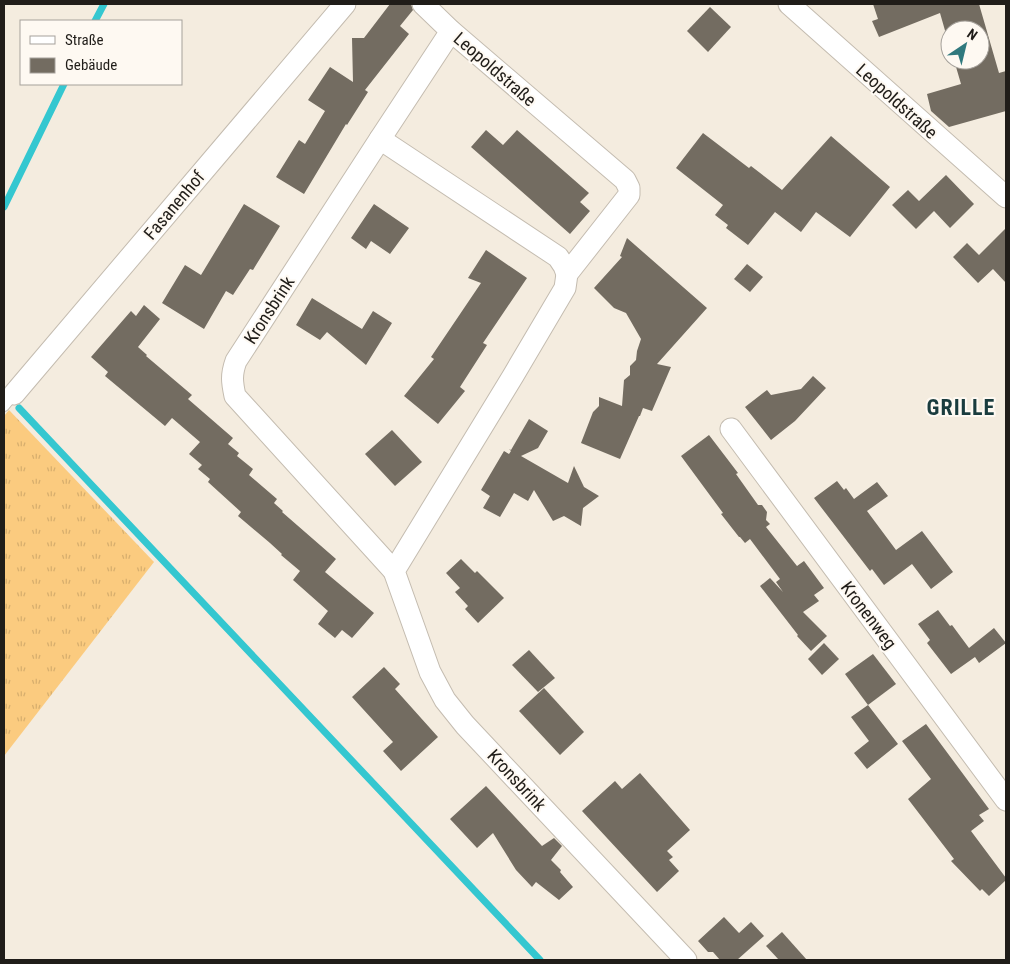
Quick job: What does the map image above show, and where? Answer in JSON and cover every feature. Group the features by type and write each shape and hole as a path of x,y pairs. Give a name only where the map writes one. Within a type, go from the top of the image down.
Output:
{"street":[{"name":"Fasanenhof","path":"9,400 345,4"},
{"name":"Leopoldstraße","path":"423,4 451,31 625,180 629,188 629,195 567,274"},
{"name":"Leopoldstraße","path":"789,4 1006,197"},
{"name":"Kronsbrink","path":"451,31 236,360 232,370 235,396 394,572 430,672 445,700 465,724 686,960"},
{"path":"380,139 558,257 567,274 565,288 394,572"},
{"name":"Kronenweg","path":"731,429 1006,800"}],"green space":[{"path":"9,410 154,562 4,756 4,416"}],"building":[{"path":"390,4 411,4 413,10 400,26 409,34 365,90 368,92 346,124 304,194 276,177 299,140 305,144 325,111 308,100 330,67 353,82 352,38 364,38"},
{"path":"873,4 979,4 984,20 942,20 940,13 879,37 872,21 878,19"},
{"path":"710,7 731,27 708,52 687,31"},
{"path":"990,42 999,73 1006,71 1006,111 949,127 931,111 927,94 961,84 957,70 990,70"},
{"path":"486,130 503,145 517,130 589,193 580,202 590,211 570,234 471,147"},
{"path":"703,133 782,190 831,136 890,187 850,237 816,212 801,232 775,212 748,245 726,228 728,225 715,215 723,205 676,168"},
{"path":"946,175 974,204 950,228 934,211 916,229 892,205 908,190 919,201"},
{"path":"244,204 280,226 253,270 250,269 233,295 226,291 204,329 162,303 185,265 201,275"},
{"path":"374,204 409,228 390,254 371,241 366,249 351,238"},
{"path":"1006,228 1006,283 993,269 978,283 953,257 967,243 979,255"},
{"path":"627,238 707,308 657,364 671,367 652,411 643,408 620,459 581,443 593,412 599,406 599,397 622,406 624,380 630,375 630,366 636,360 641,339 626,313 614,308 594,288 622,257 620,256"},
{"path":"486,250 527,278 483,343 487,345 460,387 465,391 438,424 404,396 434,359 431,357 481,283 468,278"},
{"path":"747,264 763,277 750,292 734,279"},
{"path":"312,298 362,329 373,311 392,323 366,365 327,332 320,340 296,325"},
{"path":"144,305 160,319 138,347 192,395 188,399 233,438 228,444 239,453 237,456 253,469 249,475 277,499 274,503 282,512 336,559 325,572 374,613 352,638 342,630 335,638 318,624 328,611 293,580 300,571 238,516 241,512 208,482 210,479 198,469 202,465 189,454 200,442 172,418 165,426 105,376 108,372 91,357 131,311 136,316"},
{"path":"813,376 826,388 795,421 771,440 745,407 767,390 771,395 801,389"},
{"path":"529,419 548,431 538,448 521,456 568,483 574,466 584,487 599,496 583,508 581,526 564,516 553,521 534,490 528,501 514,493 500,517 483,508 490,496 481,490 504,451 509,454 511,451 509,449 511,450"},
{"path":"392,430 422,462 395,486 365,454"},
{"path":"709,435 738,473 736,474 758,505 762,505 767,512 766,520 770,524 766,527 797,566 804,561 824,588 814,595 819,601 803,612 827,636 811,651 797,636 760,586 770,578 783,592 776,582 780,579 750,539 745,543 739,537 681,456"},
{"path":"837,481 844,490 846,488 854,499 877,482 888,496 867,511 896,550 922,531 953,572 931,589 912,564 884,585 872,569 870,571 814,498"},
{"path":"461,559 475,573 477,571 504,598 478,623 465,609 468,606 455,592 460,588 446,573"},
{"path":"938,610 969,648 994,628 1006,643 979,663 975,657 951,674 927,643 930,640 918,624"},
{"path":"824,643 839,659 822,675 808,659"},
{"path":"529,650 555,678 538,692 512,665"},
{"path":"873,654 896,684 868,705 845,674"},
{"path":"384,667 400,684 395,689 438,737 401,771 383,751 393,742 352,697"},
{"path":"544,688 584,732 560,755 519,711"},
{"path":"868,705 898,744 867,769 854,753 869,741 851,717"},
{"path":"926,724 989,809 979,815 984,821 971,831 1006,878 989,896 982,889 980,891 951,861 954,859 908,799 931,779 902,741"},
{"path":"640,773 690,830 667,851 673,857 669,860 679,871 657,892 582,811 615,781 622,789"},
{"path":"486,786 542,846 554,838 562,846 551,860 573,887 559,900 536,882 532,887 516,870 493,833 477,848 450,819"},
{"path":"724,917 739,933 751,922 764,936 737,960 720,960 713,952 708,952 698,941"},
{"path":"782,932 807,960 779,960 766,946"}],"waterway":[{"path":"96,20 104,4"},
{"path":"4,207 64,85"},
{"path":"19,408 540,960"}],"district":[{"name":"GRILLE","path":"961,407"}]}
